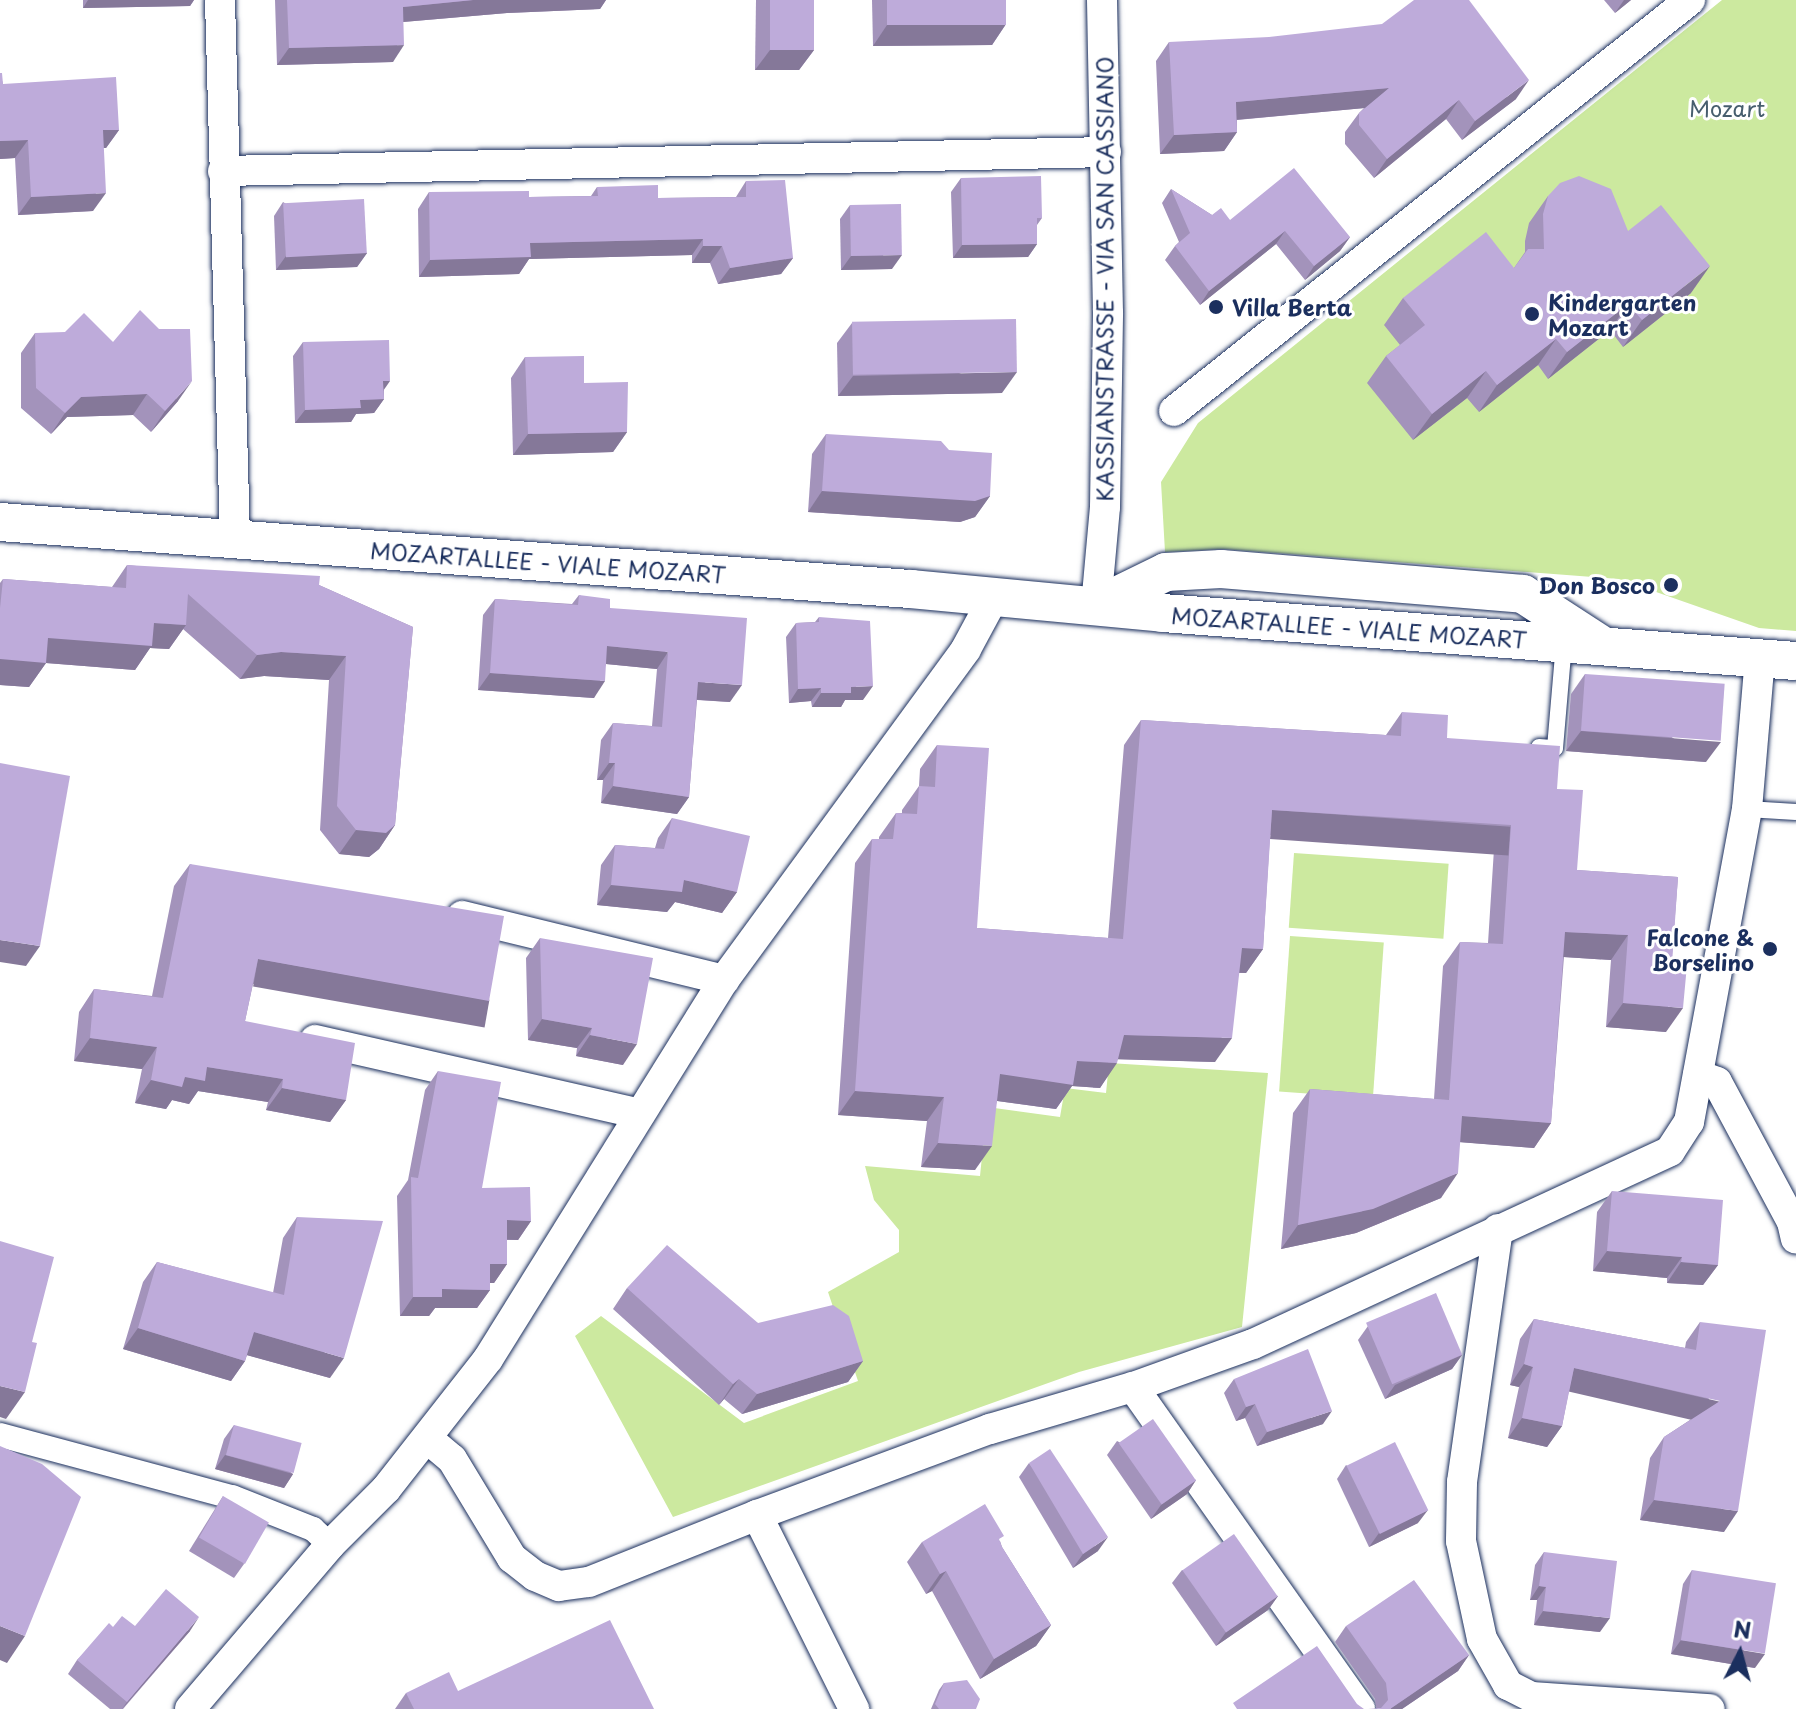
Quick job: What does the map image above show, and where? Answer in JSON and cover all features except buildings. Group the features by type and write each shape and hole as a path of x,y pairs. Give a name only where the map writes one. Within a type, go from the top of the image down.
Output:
{"street":[{"path":"220,0 235,538"},
{"name":"KASSIANSTRASSE - VIA SAN CASSIANO","path":"1096,606 1105,507 1108,313 1102,0"},
{"path":"1174,411 1690,0"},
{"path":"223,171 1106,152"},
{"name":"MOZARTALLEE - VIALE MOZART","path":"0,522 1778,660"},
{"name":"MOZARTALLEE - VIALE MOZART","path":"1096,606 1166,572 1221,569 1523,594 1602,645"},
{"path":"190,1709 330,1545 378,1499 488,1359 724,980 966,649 994,597"},
{"path":"428,1439 452,1459 512,1558 535,1576 559,1586 589,1582 757,1515 990,1429 1133,1387 1253,1344 1498,1229 1632,1172 1670,1151 1689,1122 1778,660"},
{"path":"439,912 500,922 724,980"},
{"path":"291,1034 640,1114"},
{"path":"1698,1075 1717,1082 1795,1229"},
{"path":"1498,1229 1462,1482 1461,1541 1482,1639 1508,1685 1532,1697 1710,1709"},
{"path":"1133,1387 1360,1709"},
{"path":"0,1435 232,1497 313,1529 330,1545"},
{"path":"757,1515 854,1709"}],"lane":[{"path":"1524,746 1555,748 1564,643"},
{"path":"1747,809 1796,812"}],"green space":[{"name":"Mozart","path":"1722,0 1796,0 1796,631 1759,628 1619,579 1223,549 1165,552 1161,482 1198,423"},
{"path":"1294,853 1449,864 1443,939 1289,928"},
{"path":"1290,936 1384,943 1373,1098 1279,1092"},
{"path":"1109,1063 1268,1073 1242,1327 1079,1372 673,1517 575,1336 601,1316 744,1423 858,1381 828,1292 899,1252 899,1230 874,1200 865,1166 980,1176 987,1107 1060,1117 1065,1088 1106,1093"}],"place":[{"name":"Villa Berta","path":"1216,307"},
{"name":"Kindergarten Mozart","path":"1532,314"},
{"name":"Don Bosco","path":"1671,585"},
{"name":"Falcone & Borselino","path":"1770,949"}]}
